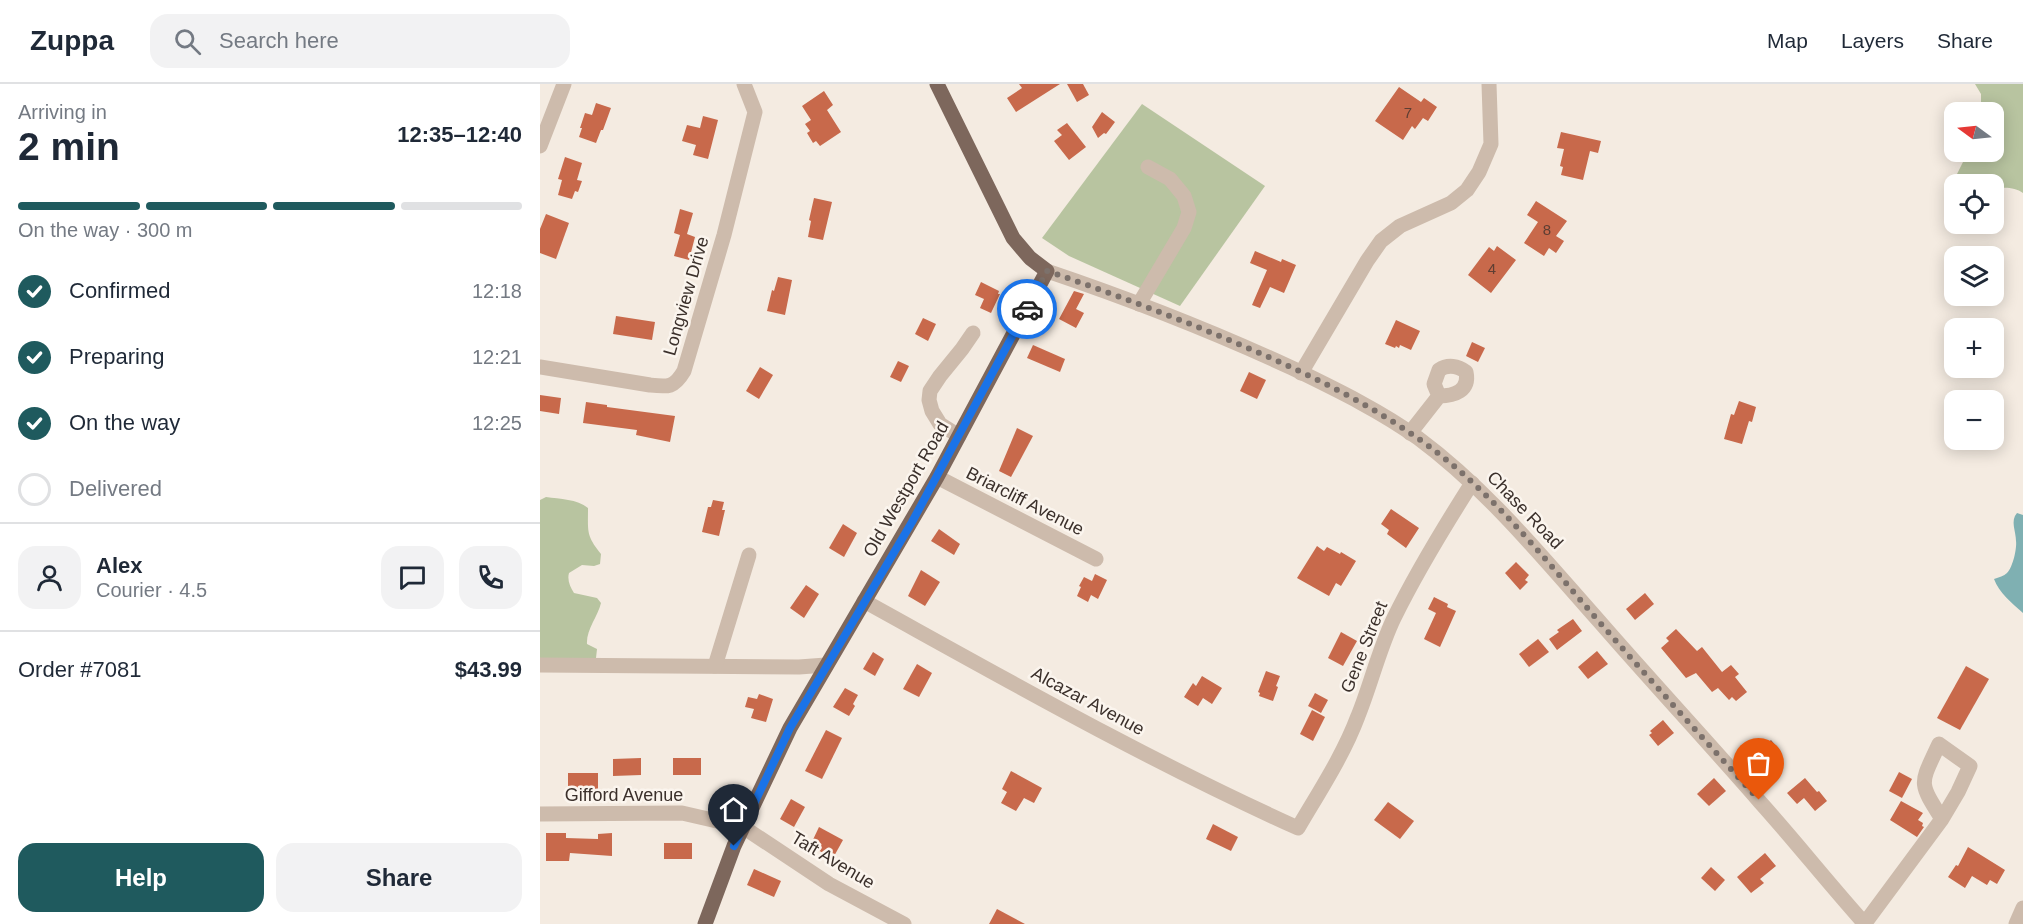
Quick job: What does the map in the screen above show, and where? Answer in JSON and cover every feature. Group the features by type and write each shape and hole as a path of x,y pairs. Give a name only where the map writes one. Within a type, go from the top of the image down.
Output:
{"main road":[{"path":"937,84 1013,238 1030,258 1047,271"},
{"name":"Old Westport Road","path":"705,924 723,871 790,728 937,477 1047,271"}],"street":[{"path":"540,146 564,84"},
{"name":"Longview Drive","path":"540,367 665,387 677,383 684,371 724,235 755,112 744,84"},
{"path":"1301,373 1382,241 1400,226 1451,203 1467,190 1479,172 1491,144 1489,84"},
{"path":"1139,304 1184,228 1189,212 1184,196 1170,179 1148,168"},
{"name":"Chase Road","path":"1047,271 1139,304 1255,351 1336,389 1410,433 1447,461 1490,499 1536,548 1759,800 1865,924"},
{"path":"959,436 940,424 932,411 929,400 930,391 973,333"},
{"path":"1410,433 1439,396"},
{"name":"Briarcliff Avenue","path":"937,477 1096,559"},
{"name":"Gene Street","path":"1298,828 1338,759 1359,715 1373,669 1394,619 1431,549 1472,483"},
{"path":"715,666 749,555"},
{"name":"Alcazar Avenue","path":"864,601 1199,782 1298,828"},
{"path":"540,665 798,667 826,665"},
{"name":"Gifford Avenue","path":"540,814 682,813 743,827"},
{"path":"1865,924 1942,819"},
{"name":"Taft Avenue","path":"743,827 829,884 904,924"},
{"path":"2016,924 2023,908"}],"green space":[{"path":"1975,84 2023,84 2023,193 2004,188 2004,174 1957,174 1963,162 2004,162 2004,102 1981,102 1981,94"},
{"path":"1142,104 1265,186 1180,306 1069,256 1042,238"},
{"path":"546,497 574,501 588,508 589,533 601,554 600,564 582,565 569,573 569,581 574,593 597,598 601,603 587,639 587,644 597,649 596,658 540,670 540,500"}],"water":[{"path":"2017,513 2023,515 2023,613 2002,593 1994,579 2007,573 2013,562 2016,544 2014,519"}],"building":[{"path":"1019,84 1060,84 1016,112 1007,98 1022,88"},
{"path":"1067,84 1083,84 1089,95 1077,102"},
{"path":"1399,87 1421,102 1424,98 1437,107 1428,121 1423,118 1415,129 1412,126 1403,140 1375,121"},
{"path":"824,91 833,105 827,110 841,132 820,146 816,141 813,143 807,133 810,131 805,124 811,120 802,106"},
{"path":"596,103 611,108 596,143 579,137 585,113 592,115"},
{"path":"1102,112 1115,122 1106,134 1098,138 1092,127"},
{"path":"703,116 718,120 708,159 693,155 696,145 682,141 687,125 700,128"},
{"path":"1067,123 1086,147 1069,160 1054,141 1062,135 1057,130"},
{"path":"1561,132 1601,141 1598,153 1590,151 1583,180 1561,175 1563,167 1560,166 1564,149 1557,148"},
{"path":"565,157 582,163 577,180 582,181 578,192 575,191 572,199 558,195 562,180 558,179"},
{"path":"814,198 832,202 823,240 808,237"},
{"path":"1536,201 1567,221 1556,236 1564,241 1556,253 1549,248 1544,256 1524,243 1538,222 1527,215"},
{"path":"680,209 693,213 687,234 695,237 689,260 674,256 680,235 674,233"},
{"path":"546,214 569,223 556,259 540,253 540,229"},
{"path":"1497,246 1516,260 1491,293 1468,275 1489,247 1494,251"},
{"path":"1255,251 1281,262 1282,259 1296,265 1284,293 1270,287 1260,308 1252,305 1267,270 1250,263"},
{"path":"778,277 792,280 785,315 767,311"},
{"path":"981,282 999,291 998,294 1000,294 991,313 980,308 984,299 975,295"},
{"path":"1074,291 1084,294 1076,309 1084,313 1076,328 1059,319"},
{"path":"616,316 655,322 652,340 613,334"},
{"path":"923,318 936,324 928,341 915,334"},
{"path":"1396,320 1420,331 1411,350 1400,345 1399,348 1396,346 1395,348 1385,344"},
{"path":"1472,342 1485,348 1478,362 1466,356"},
{"path":"1033,345 1065,359 1060,372 1027,358"},
{"path":"898,361 909,366 901,382 890,377"},
{"path":"760,367 773,375 759,399 746,391"},
{"path":"1249,372 1266,380 1257,399 1240,391"},
{"path":"540,395 561,398 559,414 540,411"},
{"path":"1739,401 1756,407 1742,444 1724,439 1731,414 1734,415"},
{"path":"586,402 675,416 670,442 636,435 637,430 583,423"},
{"path":"1017,428 1033,436 1011,477 999,471"},
{"path":"713,500 724,502 722,510 725,510 719,536 702,532 708,507 711,507"},
{"path":"1391,509 1419,528 1406,548 1387,534 1389,530 1381,524"},
{"path":"843,524 857,533 844,557 829,548"},
{"path":"939,529 960,544 954,555 931,541"},
{"path":"1317,546 1324,551 1327,547 1340,554 1341,552 1356,561 1341,586 1336,583 1329,596 1297,578"},
{"path":"1516,562 1529,575 1525,580 1528,582 1520,590 1505,573"},
{"path":"921,570 940,582 925,606 908,596"},
{"path":"1095,574 1107,580 1098,599 1091,595 1088,602 1077,596 1081,587 1079,586 1084,577 1092,581"},
{"path":"806,585 819,594 804,618 790,608"},
{"path":"1645,593 1654,604 1635,620 1626,609"},
{"path":"1434,597 1456,611 1440,647 1424,639 1436,613 1428,609"},
{"path":"1573,619 1582,631 1557,650 1549,639"},
{"path":"1676,629 1697,651 1702,647 1722,672 1731,665 1739,674 1735,677 1747,692 1736,701 1732,697 1729,700 1718,688 1712,692 1696,673 1686,678 1661,648 1669,641 1666,638"},
{"path":"1341,632 1357,641 1343,666 1328,658"},
{"path":"1538,639 1549,652 1529,667 1519,654"},
{"path":"1597,651 1608,664 1588,679 1578,667"},
{"path":"873,652 884,659 875,676 863,669"},
{"path":"917,664 932,673 919,697 903,689"},
{"path":"1966,666 1989,679 1960,730 1937,718"},
{"path":"1266,671 1280,676 1273,701 1259,696 1258,692"},
{"path":"1202,676 1222,688 1212,704 1203,698 1198,706 1184,697 1193,683 1196,686"},
{"path":"845,688 858,695 849,716 833,707"},
{"path":"1315,693 1328,700 1321,713 1308,706"},
{"path":"759,694 773,699 766,722 751,718 754,709 745,707 748,697 757,699"},
{"path":"1312,710 1325,717 1313,741 1300,734"},
{"path":"1663,720 1674,733 1658,746 1649,735 1652,733 1650,731"},
{"path":"826,730 842,738 822,779 805,771"},
{"path":"1771,740 1781,752 1763,766 1754,754"},
{"path":"641,758 641,775 613,776 613,759"},
{"path":"673,758 701,758 701,775 673,775"},
{"path":"1011,771 1042,788 1034,803 1024,798 1016,811 1001,803 1007,792 1002,789"},
{"path":"1899,772 1912,779 1902,798 1889,791"},
{"path":"568,773 598,773 598,789 568,792"},
{"path":"1714,778 1726,791 1709,806 1697,794"},
{"path":"1805,778 1827,801 1815,811 1804,798 1797,804 1787,793"},
{"path":"791,799 805,807 794,827 780,819"},
{"path":"1901,801 1923,813 1918,820 1923,823 1924,827 1917,837 1890,820"},
{"path":"1388,802 1414,821 1400,839 1374,820"},
{"path":"1213,824 1238,837 1231,851 1206,839"},
{"path":"819,827 843,840 833,858 810,846"},
{"path":"546,833 566,833 566,838 598,839 598,834 612,833 612,856 570,853 569,861 546,861"},
{"path":"664,843 692,843 692,859 664,859"},
{"path":"1968,847 2005,870 1997,884 1990,880 1987,885 1972,876 1965,888 1948,877 1956,865 1958,866"},
{"path":"1765,853 1776,866 1760,879 1764,883 1751,893 1737,877"},
{"path":"1711,867 1725,880 1715,891 1701,878"},
{"path":"754,869 781,881 774,897 747,885"},
{"path":"997,909 1025,924 989,924"}],"way so far":[{"path":"1027,309 1047,271 1096,287 1255,351 1336,389 1416,437 1490,499 1759,800"}],"route":[{"path":"734,846 790,728 912,522 1027,309"}]}
